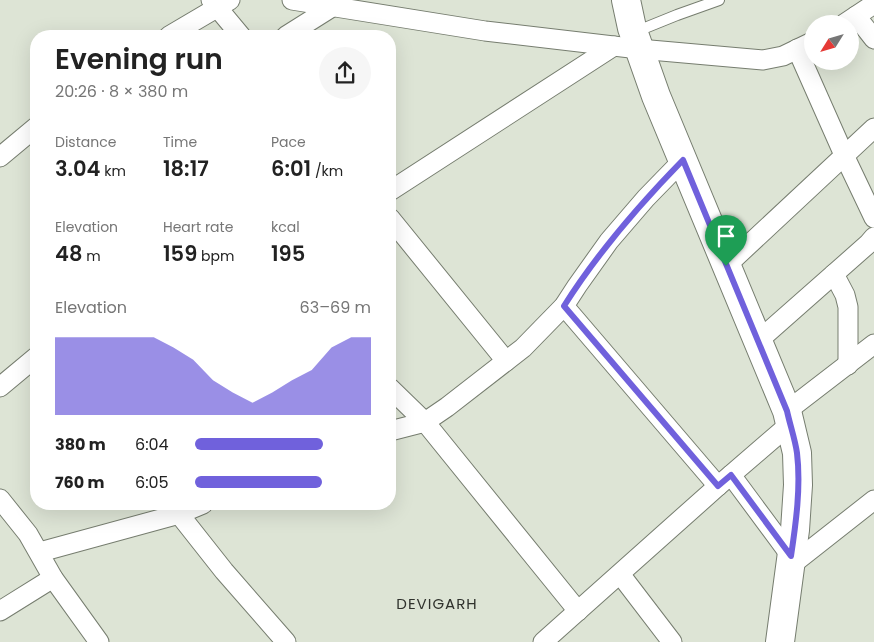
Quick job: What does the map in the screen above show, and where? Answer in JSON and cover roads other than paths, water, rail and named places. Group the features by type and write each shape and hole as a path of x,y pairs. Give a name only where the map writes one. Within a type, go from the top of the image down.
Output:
{"street":[{"path":"292,0 485,31 629,42 762,60 783,56 804,46"},
{"path":"626,0 629,42 656,96 758,341 788,418 797,453 798,485 795,530 780,642"},
{"path":"178,30 220,2 238,30"},
{"path":"858,15 874,4"},
{"path":"296,30 332,7"},
{"path":"859,27 874,39"},
{"path":"396,187 629,42"},
{"path":"814,70 844,155 874,218"},
{"path":"726,266 874,128"},
{"path":"0,157 30,132"},
{"path":"396,429 425,422 447,407 506,362 546,326 564,306 610,241 646,198 683,160"},
{"path":"396,225 506,362"},
{"path":"758,341 874,237"},
{"path":"834,274 845,296 848,307 848,365"},
{"path":"564,306 725,480 790,561"},
{"path":"543,642 725,480 788,418 874,344"},
{"path":"0,387 30,362"},
{"path":"396,394 425,422 578,611"},
{"path":"0,499 28,534 40,552 53,578 98,642"},
{"path":"790,561 874,500"},
{"path":"40,552 174,510"},
{"path":"178,510 224,571 286,642"},
{"path":"620,574 672,642"},
{"path":"0,611 53,578"}],"lane":[{"path":"629,42 677,15 719,0"}],"district":[{"name":"DEVIGARH","path":"437,603"}]}
